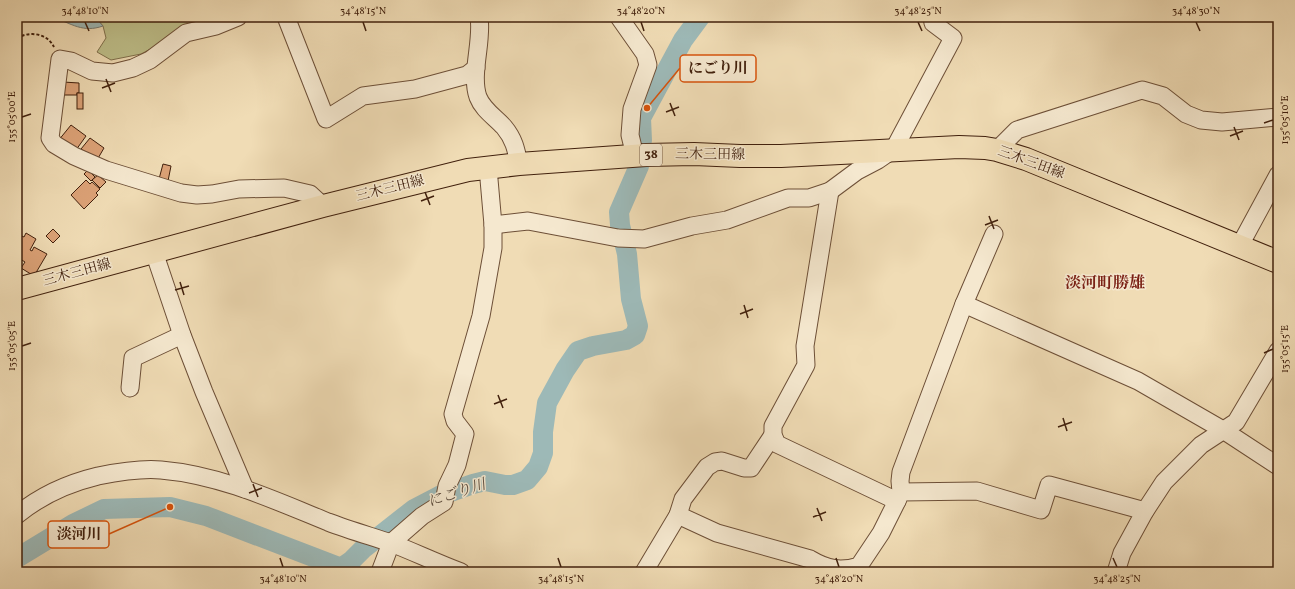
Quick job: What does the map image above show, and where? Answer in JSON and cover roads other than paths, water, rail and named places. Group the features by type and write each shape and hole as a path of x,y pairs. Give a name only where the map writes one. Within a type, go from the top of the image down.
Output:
{"main road":[{"name":"三木三田線","path":"17,289 323,206 468,170 519,164 635,156 694,154 781,156 894,149 959,147 997,150 1026,159 1278,262"}],"street":[{"path":"238,17 216,26 186,33 150,60 133,68 113,73 92,71 71,61 60,59 50,138 54,144 74,156 106,170 181,193 212,194 239,189 284,188 310,194 323,206"},
{"path":"286,17 326,119 363,96 415,89 467,75 476,68"},
{"path":"479,17 476,68 477,90 481,104 504,127 514,142 519,164"},
{"path":"619,17 645,54 648,65 632,109 630,135 635,156"},
{"path":"493,225 528,221 618,238 644,239 692,226 727,220 788,198 809,198 830,191 857,171 878,160 894,149 953,38 933,23 932,17"},
{"path":"997,150 1017,130 1142,90 1163,96 1186,114 1201,120 1222,122 1278,117"},
{"path":"380,572 391,543 422,516 444,502 447,486 457,465 465,434 454,421 453,414 481,316 493,248 493,225 488,168"},
{"path":"1239,246 1278,176"},
{"path":"830,191 806,346 806,365 773,426 773,436 777,444 899,496 977,491 1041,510 1049,485 1144,511"},
{"path":"678,515 717,533 810,559 822,566 846,570 859,566 881,533 899,496 901,472 964,304 994,234"},
{"path":"154,252 182,335 204,392 245,488"},
{"path":"964,304 1138,381 1223,430 1278,466"},
{"path":"130,388 133,358 182,335"},
{"path":"1116,572 1122,552 1144,511 1164,482 1201,445 1236,422 1278,351"},
{"path":"644,572 678,515 683,500 707,467 715,462 722,461 744,468 751,468 773,436"},
{"path":"17,515 48,495 78,481 109,474 132,471 160,470 192,474 245,488 346,529 391,543 461,572"}],"water":[{"path":"53,17 95,17 103,26 89,29 83,28"}],"waterway":[{"name":"にごり川","path":"642,141 641,118 683,40 700,17"},
{"name":"にごり川","path":"341,568 414,509 439,496 485,481 513,485 527,480 538,467 543,453 543,432 547,403 565,370 578,351 593,346 626,340 635,335 638,326 631,299 627,254 620,225 619,212 639,166"},
{"path":"17,558 73,524 104,509 170,507 206,516 352,572"}],"place":[{"name":"にごり川","path":"647,108"},
{"name":"淡河川","path":"170,507"}],"district":[{"name":"淡河町勝雄","path":"1105,284"}]}
